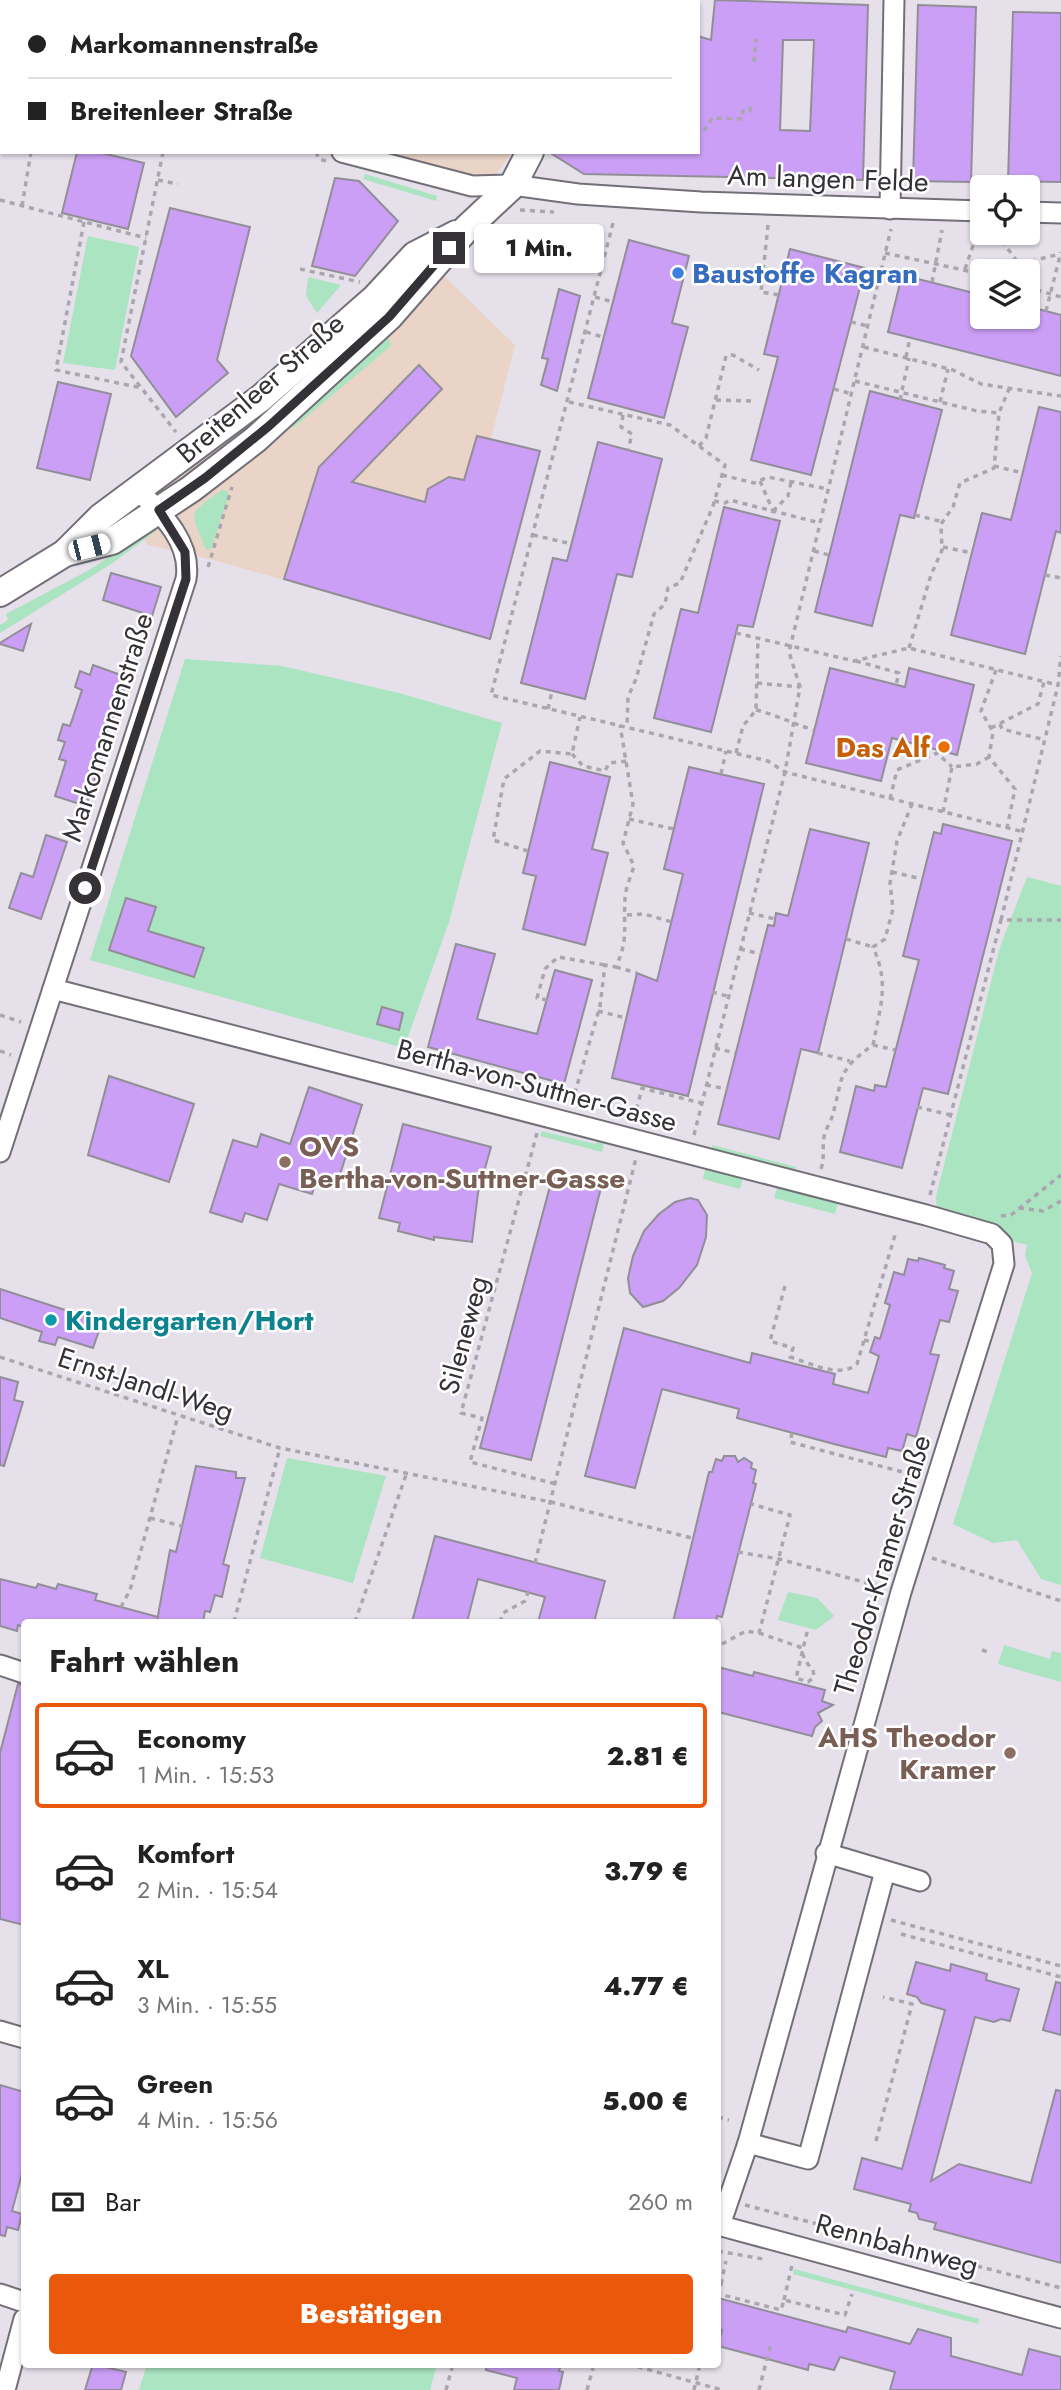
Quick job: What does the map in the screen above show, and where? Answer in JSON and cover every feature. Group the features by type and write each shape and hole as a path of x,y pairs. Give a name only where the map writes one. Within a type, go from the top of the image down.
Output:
{"main road":[{"name":"Breitenleer Straße","path":"65,553 113,541 256,439 389,317 467,228 513,185 529,154"},
{"name":"Breitenleer Straße","path":"0,593 65,553 101,517 232,421 323,346 375,298 415,255 467,228"}],"street":[{"path":"891,219 894,0"},
{"name":"Am langen Felde","path":"350,154 471,186 513,185 610,196 891,219 970,212"},
{"path":"1040,212 1061,213"},
{"name":"Markomannenstraße","path":"0,1152 186,579 185,552 159,510 139,491"},
{"name":"Bertha-von-Suttner-Gasse","path":"54,989 926,1215 992,1234 1002,1244"},
{"name":"Theodor-Kramer-Straße","path":"721,2219 748,2143 826,1853 901,1592 1004,1264 1002,1244"},
{"path":"0,1665 21,1672"},
{"path":"826,1853 920,1881"},
{"path":"748,2143 808,2159 870,1914 884,1871"},
{"path":"0,2031 21,2037"},
{"name":"Rennbahnweg","path":"721,2226 1061,2318"},
{"path":"0,2294 21,2301"},
{"path":"5,2390 21,2330"}],"path":[{"path":"754,62 756,39"},
{"path":"704,131 712,118 742,119 743,111 750,111 750,107"},
{"path":"22,205 31,154"},
{"path":"163,154 121,362 178,435"},
{"path":"158,180 177,184"},
{"path":"0,200 146,237"},
{"path":"699,1156 701,1104 785,772 800,687 789,652 886,253 891,219"},
{"path":"84,222 56,370 142,388"},
{"path":"614,223 491,695 768,761 785,772 1024,832"},
{"path":"768,225 761,292 779,295"},
{"path":"932,282 942,230"},
{"path":"964,270 973,245"},
{"path":"886,253 970,271"},
{"path":"1038,259 1061,253 1046,311"},
{"path":"300,269 363,282"},
{"path":"1040,291 1061,298"},
{"path":"595,297 612,302"},
{"path":"851,322 868,326"},
{"path":"586,332 604,337"},
{"path":"900,400 910,338"},
{"path":"863,346 948,369 981,384 1061,396"},
{"path":"699,446 706,438 726,356 733,355 759,370"},
{"path":"940,402 948,369"},
{"path":"855,381 999,413"},
{"path":"995,466 999,413 1009,388"},
{"path":"834,389 852,394"},
{"path":"716,400 751,401"},
{"path":"569,402 670,425 724,465 714,501 680,583 668,588 665,604 654,614 636,679 628,697 626,727"},
{"path":"623,415 621,426 632,434 628,450"},
{"path":"909,648 942,547 943,522 953,507 960,483 995,466 1023,473"},
{"path":"722,475 754,483 768,477 827,489"},
{"path":"203,579 220,536 235,477"},
{"path":"760,481 773,510"},
{"path":"771,519 773,510 788,496 791,482"},
{"path":"714,501 725,503 730,500 820,523"},
{"path":"915,515 943,522"},
{"path":"533,535 572,544"},
{"path":"942,547 972,553"},
{"path":"814,551 829,555"},
{"path":"1045,575 1061,578"},
{"path":"748,635 750,626"},
{"path":"736,632 899,673 896,685"},
{"path":"736,753 743,726 756,710 758,638"},
{"path":"854,661 909,648 1058,685"},
{"path":"926,1215 1024,832 1058,685 1061,656"},
{"path":"996,670 981,711 991,728 989,757 1015,789 1007,828"},
{"path":"991,728 1038,704 1044,682"},
{"path":"757,683 800,687"},
{"path":"547,709 552,691"},
{"path":"756,710 783,716 793,724 814,730"},
{"path":"572,754 580,717"},
{"path":"1000,724 1002,729 1045,740"},
{"path":"616,967 624,950 627,915 624,899 634,866 623,844 633,804 620,725"},
{"path":"528,851 492,840 504,779 540,751 572,754 580,763 606,771 609,763 628,761"},
{"path":"721,774 726,751"},
{"path":"890,799 897,770 937,753 952,767 977,764 989,757"},
{"path":"578,769 580,763"},
{"path":"943,812 952,767"},
{"path":"873,947 885,939 893,909 892,872 897,841 912,804"},
{"path":"629,819 674,829"},
{"path":"892,872 922,879"},
{"path":"749,913 775,919"},
{"path":"627,915 644,914 672,922"},
{"path":"1001,920 1061,920"},
{"path":"817,1186 826,1150 823,1138 832,1116 839,1081 850,1062 873,1045 883,1006 883,970 873,947 846,939"},
{"path":"740,949 761,954"},
{"path":"547,1000 537,998 545,969 558,957 637,973"},
{"path":"572,1103 598,1011 605,965"},
{"path":"712,992 727,996"},
{"path":"598,1011 626,1018"},
{"path":"0,1017 23,1023"},
{"path":"873,1045 895,1050"},
{"path":"715,1048 735,1053"},
{"path":"0,1051 13,1056"},
{"path":"818,1053 850,1062"},
{"path":"706,1085 727,1089"},
{"path":"634,1119 642,1088 701,1104"},
{"path":"918,1107 951,1115"},
{"name":"Sileneweg","path":"541,1117 461,1413 482,1418 470,1462 556,1484"},
{"path":"535,1563 639,1142"},
{"path":"1001,1216 1011,1215 1061,1175"},
{"path":"1019,1208 1043,1211 1061,1201"},
{"path":"785,1286 770,1341 793,1348 790,1360 842,1372 857,1364 894,1235"},
{"path":"864,1340 873,1342"},
{"name":"Ernst-Jandl-Weg","path":"0,1357 280,1448 551,1502 692,1538"},
{"path":"121,1607 130,1590 178,1415"},
{"path":"792,1433 790,1442 914,1475"},
{"path":"235,1619 280,1448"},
{"path":"356,1619 407,1472"},
{"path":"751,1504 790,1515 760,1633"},
{"path":"150,1518 182,1526"},
{"path":"738,1552 779,1559 901,1592"},
{"path":"914,1552 1061,1601"},
{"path":"501,1619 503,1613 525,1601 528,1592"},
{"path":"722,1644 746,1631 800,1647 802,1652 813,1670 814,1677 808,1682 796,1678 802,1652 808,1628"},
{"path":"982,1650 988,1652"},
{"path":"870,1914 1061,1966"},
{"path":"901,1934 1061,1977"},
{"path":"876,2141 912,2004 883,1997"},
{"path":"721,2118 729,2120"},
{"path":"738,2203 1061,2288"},
{"path":"818,2225 820,2216"},
{"path":"721,2277 726,2261"},
{"path":"721,2297 780,2312 792,2265"},
{"path":"784,2300 845,2315 852,2294"},
{"path":"759,2390 771,2343"},
{"path":"446,2390 452,2368"},
{"path":"587,2390 593,2368"},
{"path":"642,2368 722,2390"},
{"path":"694,2390 699,2368"}],"shaded area":[{"path":"327,154 511,154 482,195"},
{"path":"441,273 515,345 491,439 540,451 490,639 217,561 148,545 119,498"}],"green space":[{"path":"365,174 437,196 436,201 363,179"},
{"path":"88,236 139,247 115,370 63,363"},
{"path":"308,277 341,285 317,313 306,296"},
{"path":"388,335 391,346 293,428 289,424"},
{"path":"222,490 226,490 229,495 211,549 206,550 194,515 202,505"},
{"path":"149,531 156,531 111,564 0,633 0,625 8,620 6,614 91,569"},
{"path":"185,659 282,666 399,693 502,723 449,922 404,1048 90,960"},
{"path":"1027,877 1061,886 1061,1585 1041,1579 1017,1540 993,1543 953,1524 1032,1273 1025,1256 1027,1245 937,1222 936,1196 1000,947"},
{"path":"542,1131 595,1144 600,1140 604,1144 602,1152 540,1136"},
{"path":"712,1145 796,1167 795,1173 712,1150"},
{"path":"706,1165 745,1171 740,1189 703,1179"},
{"path":"779,1181 839,1198 835,1214 774,1198"},
{"path":"287,1458 386,1476 353,1583 260,1558"},
{"path":"788,1592 817,1598 834,1616 816,1630 778,1620"},
{"path":"1004,1645 1050,1659 1052,1651 1061,1653 1061,1682 998,1664"},
{"path":"794,2269 979,2319 978,2324 793,2274"},
{"path":"146,2368 436,2368 430,2390 139,2390"}],"building":[{"path":"715,0 868,5 863,180 584,174 552,154 700,154 700,37 711,40","holes":["783,40 814,40 810,131 780,130"]},
{"path":"918,5 976,7 970,182 913,181"},
{"path":"1013,12 1061,13 1061,182 1040,182 1040,175 1008,175"},
{"path":"77,154 106,154 144,163 128,229 62,213"},
{"path":"335,178 359,181 398,221 355,276 312,266"},
{"path":"170,208 250,227 217,360 228,373 176,417 131,356"},
{"path":"629,240 689,256 672,323 688,327 664,418 588,398"},
{"path":"790,249 865,268 811,475 751,460 778,357 764,354"},
{"path":"902,275 970,292 970,329 1040,329 1040,309 1061,315 1061,376 888,332"},
{"path":"559,289 580,296 557,391 541,385 548,359 542,358"},
{"path":"419,365 442,389 352,482 425,502 428,489 449,477 464,480 477,436 540,451 490,639 284,579 319,467"},
{"path":"58,382 111,394 90,480 37,468"},
{"path":"870,391 942,410 914,518 900,515 872,626 815,612"},
{"path":"1039,407 1061,412 1061,533 1056,531 1025,654 951,635 982,513 1011,520"},
{"path":"598,442 662,459 632,577 617,574 585,699 521,683 553,558 567,561"},
{"path":"724,507 780,521 753,627 738,625 711,732 654,718 681,609 698,613"},
{"path":"111,573 161,587 152,616 103,600"},
{"path":"31,624 23,651 0,644 0,643"},
{"path":"93,665 124,676 121,686 125,687 104,739 108,740 86,806 55,796 66,761 59,759 65,742 58,740 63,724 70,726 82,690 75,687 80,671 90,675"},
{"path":"830,668 905,687 909,668 974,685 957,755 892,738 881,781 806,763"},
{"path":"550,762 610,777 592,849 608,853 585,945 523,929 536,876 523,873"},
{"path":"689,767 764,784 688,1096 612,1078 637,973 657,981 683,874 664,869"},
{"path":"943,824 1012,841 948,1094 923,1088 902,1168 840,1152 856,1086 874,1091 875,1085 886,1087 919,960 903,956 934,832 941,834"},
{"path":"810,829 869,843 818,1053 801,1049 779,1139 718,1124 768,925 774,926 776,913 788,916"},
{"path":"46,835 67,842 41,919 9,908 21,873 33,877"},
{"path":"126,898 156,907 148,931 204,948 194,977 109,950"},
{"path":"456,944 495,954 477,1019 537,1034 555,970 592,980 564,1084 428,1047"},
{"path":"382,1007 403,1013 399,1030 377,1024"},
{"path":"109,1076 194,1104 169,1182 88,1155"},
{"path":"309,1087 362,1105 337,1184 317,1178 312,1194 279,1184 267,1220 245,1213 242,1222 210,1212 233,1140 257,1147 261,1134 290,1144"},
{"path":"403,1124 491,1147 478,1193 472,1242 434,1237 434,1240 398,1231 400,1223 379,1218"},
{"path":"553,1175 601,1188 531,1460 480,1448"},
{"path":"690,1198 698,1200 707,1215 706,1237 697,1265 679,1288 663,1301 643,1307 630,1293 628,1278 633,1256 644,1231 659,1214 675,1202"},
{"path":"919,1258 945,1265 944,1268 954,1271 949,1289 958,1291 949,1322 940,1320 930,1354 939,1355 916,1437 907,1434 902,1451 888,1448 886,1457 834,1444 737,1418 739,1409 662,1389 635,1488 585,1476 624,1328 750,1363 752,1353 835,1374 833,1384 868,1393 879,1356 870,1352 875,1337 880,1339 890,1305 885,1303 894,1272 904,1275 908,1259 918,1261"},
{"name":"Kindergarten/Hort","path":"0,1289 102,1322 93,1348 58,1337 55,1345 39,1341 42,1332 0,1318"},
{"path":"0,1377 18,1382 14,1400 23,1402 4,1466 0,1465"},
{"path":"724,1456 735,1456 738,1462 744,1458 752,1463 751,1468 756,1470 753,1483 756,1484 722,1617 674,1619 709,1472 712,1472 716,1459 722,1461"},
{"path":"196,1466 236,1472 236,1478 245,1478 223,1564 229,1566 222,1597 215,1595 210,1612 205,1611 204,1619 21,1619 21,1626 18,1625 17,1631 0,1626 0,1579 36,1588 38,1584 56,1589 58,1584 97,1594 95,1600 158,1617 170,1550 176,1552"},
{"path":"435,1536 605,1581 595,1619 539,1619 545,1597 478,1579 468,1619 413,1619"},
{"path":"721,1668 753,1676 754,1672 825,1690 822,1701 833,1705 818,1713 822,1721 815,1727 812,1736 721,1713"},
{"path":"18,1684 21,1684 21,1924 0,1919 0,1753"},
{"path":"916,1962 950,1971 951,1964 987,1974 986,1980 1019,1989 1010,2021 1001,2019 994,2022 975,2017 931,2181 959,2164 1031,2183 1056,2090 1061,2091 1061,2263 934,2229 936,2223 919,2219 917,2213 909,2211 911,2204 854,2189 862,2158 902,2169 945,2010 921,2003 917,1997 907,1994"},
{"path":"1056,1982 1061,1983 1061,2035 1043,2030"},
{"path":"0,2085 21,2091 21,2177 12,2211 21,2214 21,2218 18,2230 7,2227 5,2236 0,2235"},
{"path":"721,2299 846,2332 848,2327 910,2344 918,2329 951,2338 951,2356 1022,2375 1029,2349 1061,2357 1061,2390 890,2390 895,2372 840,2357 834,2370 809,2364 808,2370 721,2347"},
{"path":"92,2368 126,2372 121,2390 85,2390"},
{"path":"560,2368 559,2371 563,2372 559,2390 514,2390 517,2378 486,2370"}],"place":[{"name":"Baustoffe Kagran","path":"678,273"},
{"name":"Das Alf","path":"944,747"},
{"name":"OVS Bertha-von-Suttner-Gasse","path":"285,1162"},
{"name":"Kindergarten/Hort","path":"51,1320"},
{"name":"AHS Theodor Kramer","path":"1010,1753"}],"route":[{"path":"85,888 172,613 186,579 185,552 159,510 256,439 389,317 449,248"}]}
